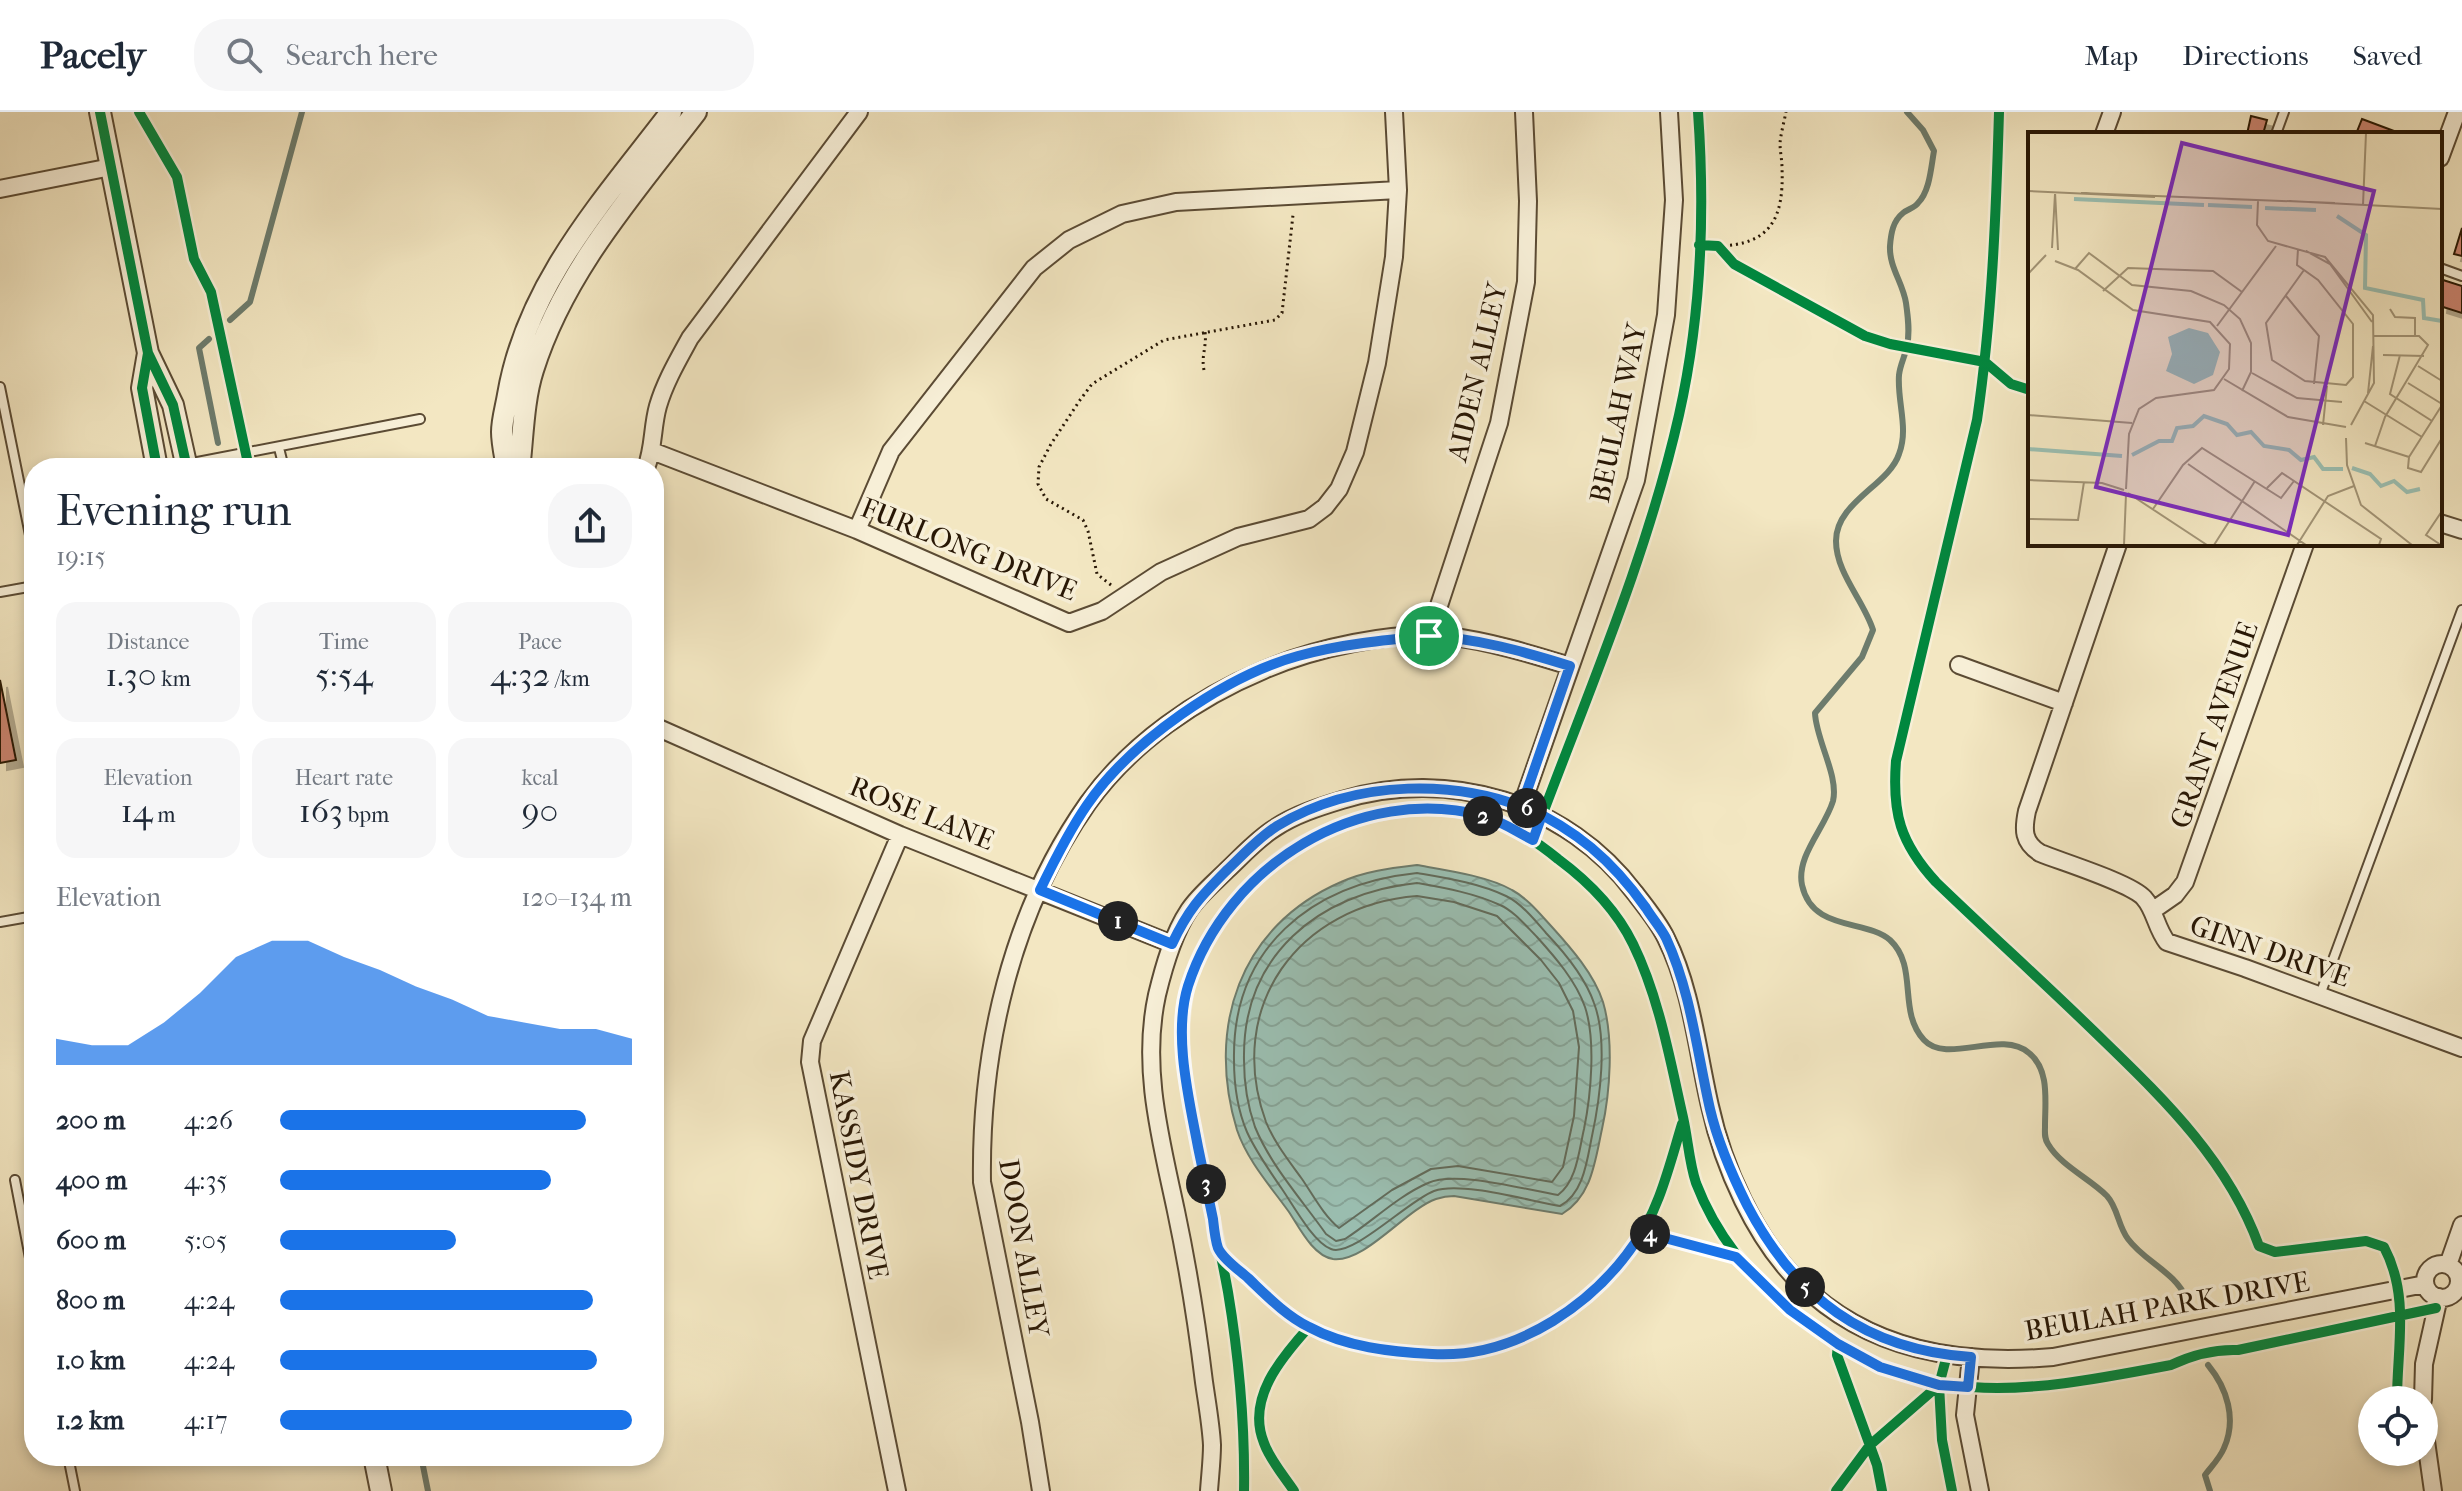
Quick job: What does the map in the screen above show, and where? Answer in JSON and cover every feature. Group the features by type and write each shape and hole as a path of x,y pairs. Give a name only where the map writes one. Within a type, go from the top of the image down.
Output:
{"street":[{"path":"100,112 148,353 173,405 185,458"},
{"path":"506,458 502,432 511,380 525,330 541,292 593,213 671,112"},
{"path":"520,458 532,373 567,288 594,247 696,112"},
{"path":"650,458 658,408 674,366 690,338 859,112"},
{"name":"FURLONG DRIVE","path":"652,451 857,530 1069,623 1102,611 1161,572 1238,537 1309,519 1325,507 1339,489 1355,452 1377,363 1394,257 1398,190 1394,112"},
{"name":"AIDEN ALLEY","path":"1429,636 1499,423 1526,282 1528,201 1524,112"},
{"name":"BEULAH WAY","path":"1522,805 1636,480 1663,330 1674,200 1669,112"},
{"path":"2105,132 2112,112"},
{"path":"2442,153 2457,112"},
{"path":"0,189 111,167"},
{"path":"857,530 891,451 1034,268 1069,240 1122,214 1176,202 1398,190"},
{"path":"148,353 142,388 155,458"},
{"path":"2442,524 2462,530"},
{"name":"GINN DRIVE","path":"2117,546 2027,811 2025,837 2030,847 2137,891 2152,911 2167,942 2462,1048"},
{"name":"GRANT AVENUE","path":"2152,911 2175,895 2185,882 2304,546"},
{"name":"DOON ALLEY","path":"1041,1491 982,1182 981,1155 999,1004 1022,931 1040,890 1089,803 1128,758 1171,721 1233,683 1295,657 1362,642 1429,636 1449,637 1530,654 1570,666"},
{"path":"1959,665 2064,703"},
{"name":"ROSE LANE","path":"664,730 900,835 1172,944"},
{"name":"BEULAH PARK DRIVE","path":"1209,1491 1212,1445 1195,1306 1155,1111 1151,1065 1157,996 1172,944 1195,902 1243,854 1276,827 1316,808 1393,789 1443,789 1492,796 1522,805 1554,820 1608,860 1666,937 1688,998 1711,1111 1726,1165 1761,1232 1778,1258 1823,1303 1866,1331 1906,1346 1947,1355 2018,1360 2094,1351 2425,1284"},
{"name":"KASSIDY DRIVE","path":"897,1491 810,1062 812,1041 900,835"},
{"path":"2456,1272 2433,1266 2426,1274 2425,1284 2430,1293 2439,1297 2454,1293 2459,1282 2456,1272 2462,1225"},
{"path":"2423,1386 2424,1364 2439,1297"},
{"path":"1971,1357 1965,1415 1980,1491"},
{"path":"376,1466 381,1491"},
{"path":"2429,1466 2433,1491"}],"lane":[{"path":"2277,132 2284,112"},
{"path":"2442,269 2462,276"},
{"path":"0,387 24,506"},
{"path":"228,458 420,419"},
{"path":"279,448 282,458"},
{"path":"0,592 24,588"},
{"path":"2320,995 2462,610"},
{"path":"0,922 24,918"},
{"path":"15,1180 24,1227"},
{"path":"70,1466 75,1491"}],"path":[{"path":"1713,246 1740,246 1758,239 1772,225 1781,200 1780,144 1786,112"},
{"path":"1124,595 1097,574 1083,520 1046,499 1040,491 1039,467 1092,384 1164,340 1275,320 1282,313 1293,195"},
{"path":"1713,246 1726,255"},
{"path":"1204,370 1201,358 1206,342 1205,332"}],"water":[{"path":"1417,865 1479,877 1518,893 1552,927 1588,972 1603,1002 1610,1049 1607,1099 1597,1153 1586,1188 1562,1214 1454,1196 1443,1197 1424,1205 1358,1253 1333,1259 1319,1252 1307,1240 1241,1141 1228,1092 1226,1054 1229,1018 1239,984 1255,953 1277,925 1306,901 1359,875"}],"building":[{"path":"2251,116 2267,120 2264,132 2247,132"},
{"path":"2362,119 2397,132 2357,132"},
{"path":"2462,228 2462,256 2454,254"},
{"path":"2443,280 2462,286 2462,313 2442,307"},
{"path":"0,680 16,760 0,763"}],"waterway":[{"path":"230,320 250,302 302,112"},
{"path":"1907,112 1923,130 1934,151 1925,192 1917,205 1897,220 1890,241 1890,254 1904,296 1908,324 1907,346 1899,375 1902,444 1893,465 1844,515 1838,527 1837,553 1845,576 1873,630 1862,657 1815,713 1834,791 1829,811 1803,863 1802,885 1808,900 1828,918 1880,934 1899,951 1904,963 1911,1016 1924,1040 1934,1047 1946,1049 2004,1044 2017,1047 2036,1060 2045,1086 2045,1135 2048,1144 2060,1159 2107,1196 2128,1239 2175,1281 2186,1298"},
{"path":"209,339 199,348 218,443"},
{"path":"2208,1365 2225,1394 2230,1415 2224,1448 2205,1475 2210,1491"},
{"path":"423,1466 428,1491"}],"cycle path":[{"path":"100,112 148,353 173,405 185,458"},
{"path":"139,112 177,177 194,259 211,292 247,458"},
{"path":"1533,840 1632,576 1650,523 1679,415 1697,302 1701,226 1698,112"},
{"path":"1999,112 1990,305 1977,420 1896,761 1897,812 1901,826 1914,854 1936,882 2128,1065 2194,1135 2231,1188 2259,1246 2275,1252 2366,1241 2384,1247 2392,1265 2400,1303 2398,1386"},
{"path":"1699,245 1718,246 1734,264 1865,336 1890,344 1985,362 2011,384 2028,389"},
{"path":"148,353 142,388 155,458"},
{"path":"1244,1491 1242,1416 1232,1317 1184,1068 1183,1030 1187,992 1202,949 1215,928 1264,871 1282,856 1321,833 1389,812 1437,809 1494,819 1541,846 1601,897 1626,931 1650,985 1668,1051 1696,1183 1713,1219 1748,1269 1792,1311 1838,1344 1884,1367 1928,1381 1973,1387 2067,1383 2171,1365 2203,1353 2238,1350 2436,1308"},
{"path":"1219,1251 1283,1310 1307,1326 1332,1337 1414,1353 1451,1353 1486,1347 1520,1337 1552,1322 1609,1277 1633,1247 1650,1218 1682,1124"},
{"path":"1294,1491 1273,1462 1264,1443 1260,1411 1269,1380 1309,1327"},
{"path":"1838,1344 1837,1355 1877,1465 1882,1491"},
{"path":"1836,1491 1870,1445 1939,1385 1947,1355"},
{"path":"1939,1385 1942,1440 1952,1491"}],"route":[{"path":"1429,636 1449,637 1530,654 1570,666 1522,805 1554,820 1608,860 1666,937 1688,998 1711,1111 1726,1165 1778,1258 1823,1303 1866,1331 1906,1346 1971,1357 1968,1387 1939,1385 1880,1367 1838,1344 1790,1310 1736,1257 1642,1232 1603,1282 1570,1311 1530,1335 1485,1348 1443,1355 1398,1352 1355,1344 1309,1327 1285,1311 1219,1251 1184,1075 1183,1030 1187,988 1205,948 1232,903 1260,872 1296,847 1335,826 1373,815 1445,810 1486,817 1533,840 1542,815 1492,796 1443,789 1393,789 1316,808 1276,827 1243,854 1195,902 1172,944 1040,890 1089,803 1128,758 1171,721 1233,683 1295,657 1362,642 1429,636"}]}
